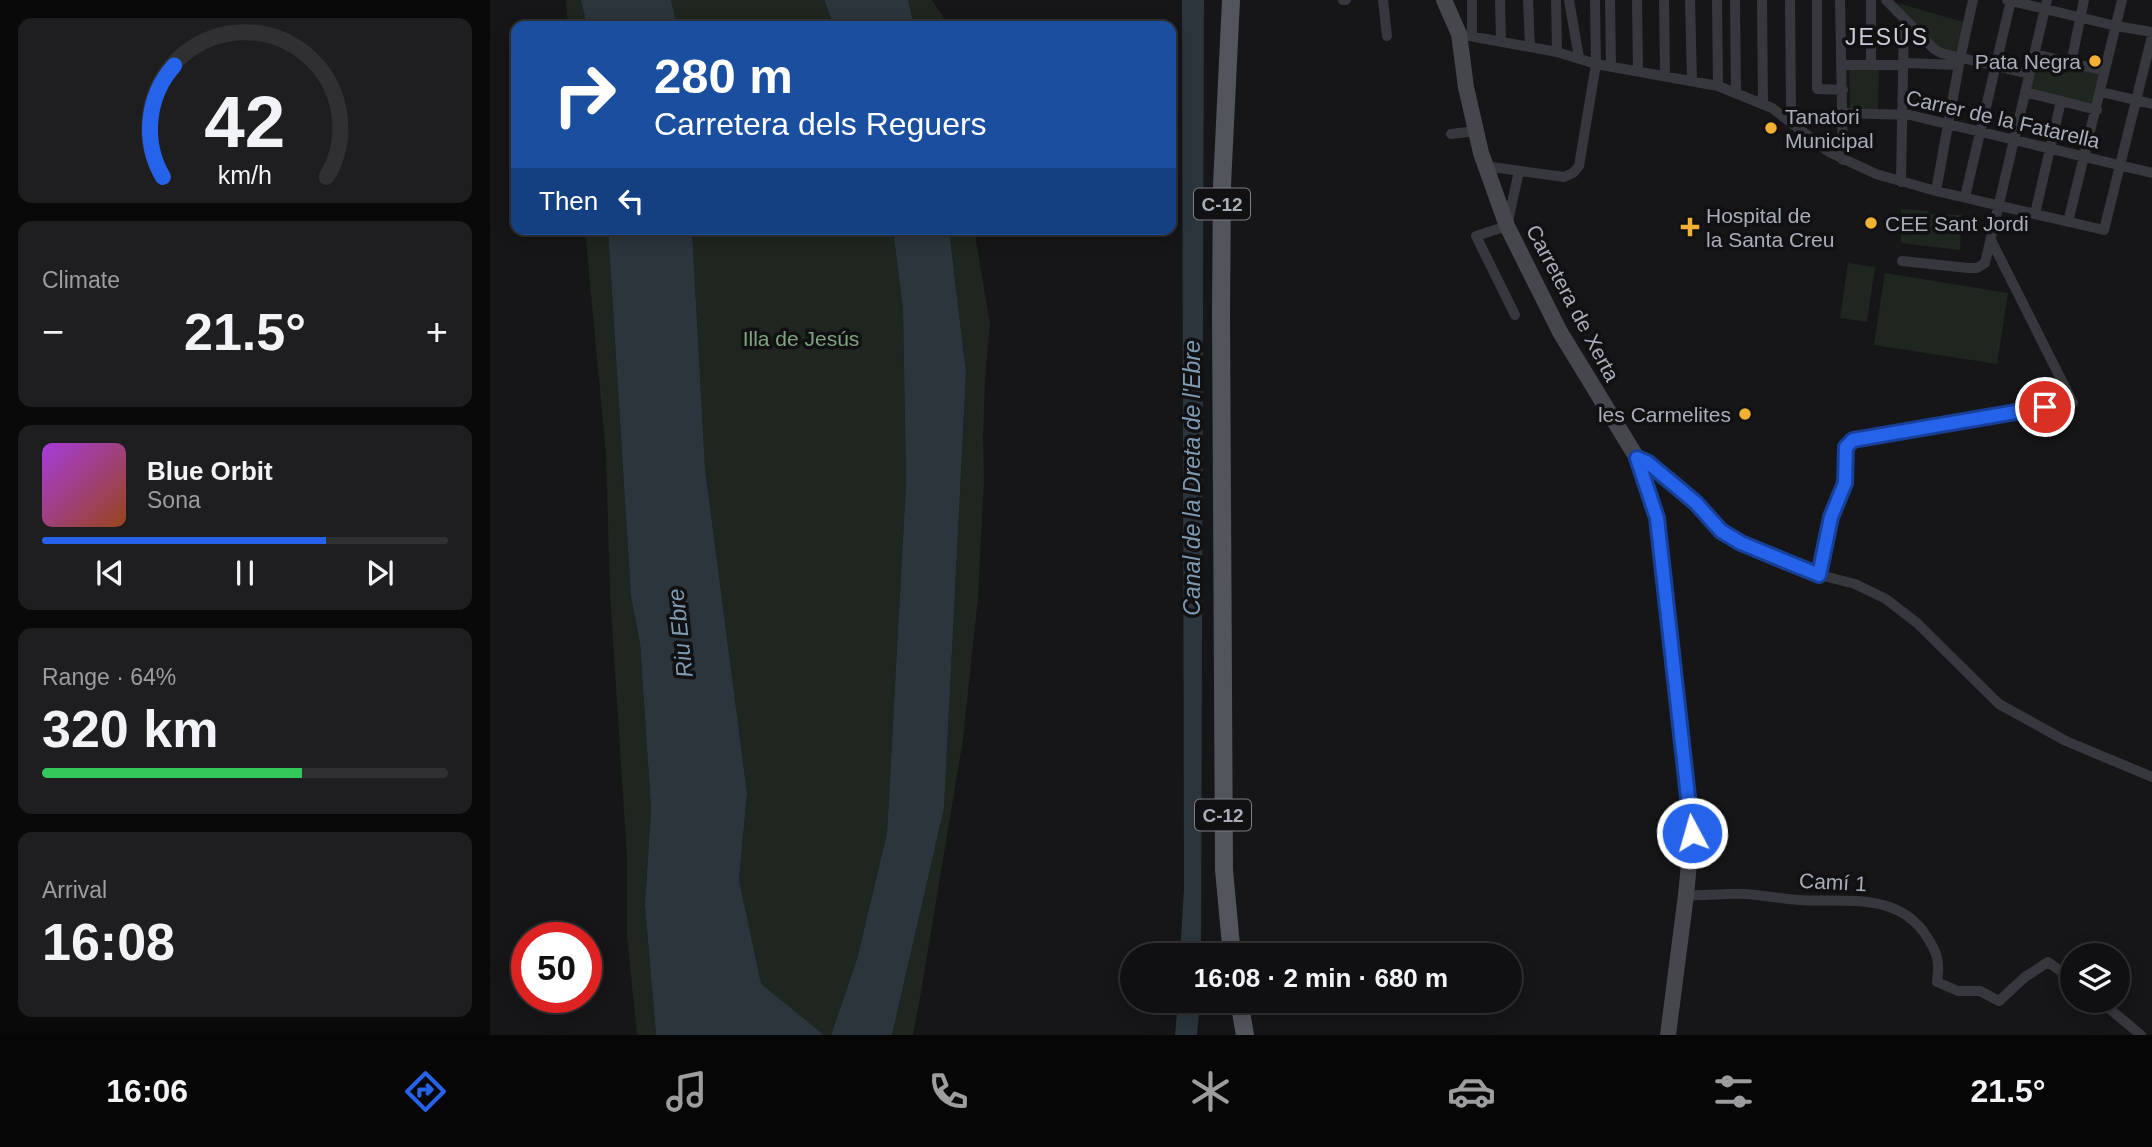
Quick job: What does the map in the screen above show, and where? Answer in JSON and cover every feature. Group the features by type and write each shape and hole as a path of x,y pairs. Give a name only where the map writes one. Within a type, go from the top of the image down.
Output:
{"main road":[{"name":"C-12","path":"1231,0 1222,185 1221,314 1224,870 1231,943"},
{"path":"1444,0 1466,35"},
{"name":"Carretera de Xerta","path":"1466,35 1466,87 1485,166 1507,226 1560,332 1637,458 1657,518 1692,833 1668,1035"},
{"path":"1241,1013 1245,1035"}],"street":[{"path":"1383,0 1387,37"},
{"path":"1472,0 1466,35 1557,52 1596,64 1718,86 1763,104 1787,118 1817,144 1843,160 1876,174 1936,191 2105,230 2152,34 2081,17 2046,4 2010,0 1965,197"},
{"path":"1500,0 1501,41"},
{"path":"1528,0 1530,47"},
{"path":"1556,0 1557,52"},
{"path":"1569,0 1579,58"},
{"path":"1485,166 1564,177 1579,166 1596,64 1595,0"},
{"path":"1610,0 1611,66"},
{"path":"1637,0 1638,71"},
{"path":"1664,0 1665,76"},
{"path":"1690,0 1692,81"},
{"path":"1717,0 1718,86"},
{"path":"1735,0 1735,92"},
{"path":"1762,0 1763,104"},
{"path":"1787,118 1791,112 1790,0"},
{"path":"1817,0 1817,89 1843,90"},
{"path":"1840,0 1843,160"},
{"path":"1871,0 1871,65"},
{"path":"1886,0 1934,49 1959,62"},
{"path":"1936,191 1973,0"},
{"path":"2071,63 2084,0"},
{"path":"2068,222 2122,0"},
{"path":"1902,261 1978,268 1985,263 2046,4"},
{"path":"1901,182 1904,19"},
{"path":"2035,54 2105,71"},
{"path":"1842,65 1959,62 2029,74"},
{"path":"2025,92 2097,110"},
{"path":"2101,92 2152,104"},
{"path":"2035,214 2061,101"},
{"name":"Carrer de la Fatarella","path":"1843,113 1903,114 2152,173"},
{"path":"1451,134 1476,131"},
{"path":"1515,315 1476,236 1507,226 1519,172"},
{"path":"1819,575 1831,517 1845,483 1846,447 1853,440 2073,403 1991,240"},
{"path":"1637,458 1647,462 1696,503 1721,531 1741,543 1819,575 1855,584 1886,599 1917,623 1999,704 2066,741 2152,777"},
{"name":"Camí 1","path":"1686,895 1745,894 1801,900 1844,899 1868,901 1899,911 1921,927 1930,941 1940,965 1937,982 1958,991 1980,991 1999,1001 2025,977 2048,962 2060,970"},
{"path":"2114,1013 2141,1035"}],"green space":[{"path":"566,0 581,0 586,21 568,21"},
{"path":"671,0 824,0 832,21 676,21"},
{"path":"908,0 932,0 946,21 913,21"},
{"path":"1897,3 1964,22 1956,53 1942,51 1897,7"},
{"path":"2035,61 2099,74 2093,104 2031,90"},
{"path":"1849,69 1879,69 1878,110 1850,109"},
{"path":"1901,209 1928,211 1929,214 1962,215 1960,250 1901,243"},
{"path":"586,235 608,235 631,597 640,643 651,808 645,905 656,1035 637,1035 627,936 627,858 610,593 606,455"},
{"name":"Illa de Jesús","path":"692,235 894,235 903,310 906,483 887,833 857,959 831,1035 824,1035 760,985 739,880 747,793 705,468"},
{"path":"950,235 976,235 990,324 985,380 984,480 978,597 963,739 913,1035 892,1035 944,808 966,373"},
{"path":"1848,263 1875,267 1867,322 1840,318"},
{"path":"1885,273 2008,293 1997,364 1874,345"}],"water":[{"path":"581,0 671,0 676,21 586,21"},
{"path":"824,0 908,0 913,21 832,21"},
{"name":"Canal de la Dreta de l'Ebre","path":"1182,0 1204,0 1201,943 1181,943 1184,888"},
{"name":"Riu Ebre","path":"608,235 692,235 705,468 747,793 739,880 761,984 824,1035 656,1035 645,905 651,808 640,643 631,597"},
{"path":"894,235 950,235 966,373 944,808 892,1035 831,1035 857,959 887,833 906,483 903,310"},
{"path":"1177,1013 1199,1013 1197,1035 1175,1035"}],"place":[{"name":"Pata Negra","path":"2095,61"},
{"name":"Tanatori Municipal","path":"1771,128"},
{"name":"CEE Sant Jordi","path":"1871,223"},
{"name":"Hospital de la Santa Creu","path":"1690,227"},
{"name":"les Carmelites","path":"1745,414"}],"district":[{"name":"JESÚS","path":"1887,37"}],"route":[{"path":"1692,833 1657,518 1637,458 1647,462 1696,503 1721,531 1741,543 1819,575 1831,517 1845,483 1846,447 1853,440 2045,407"}]}
